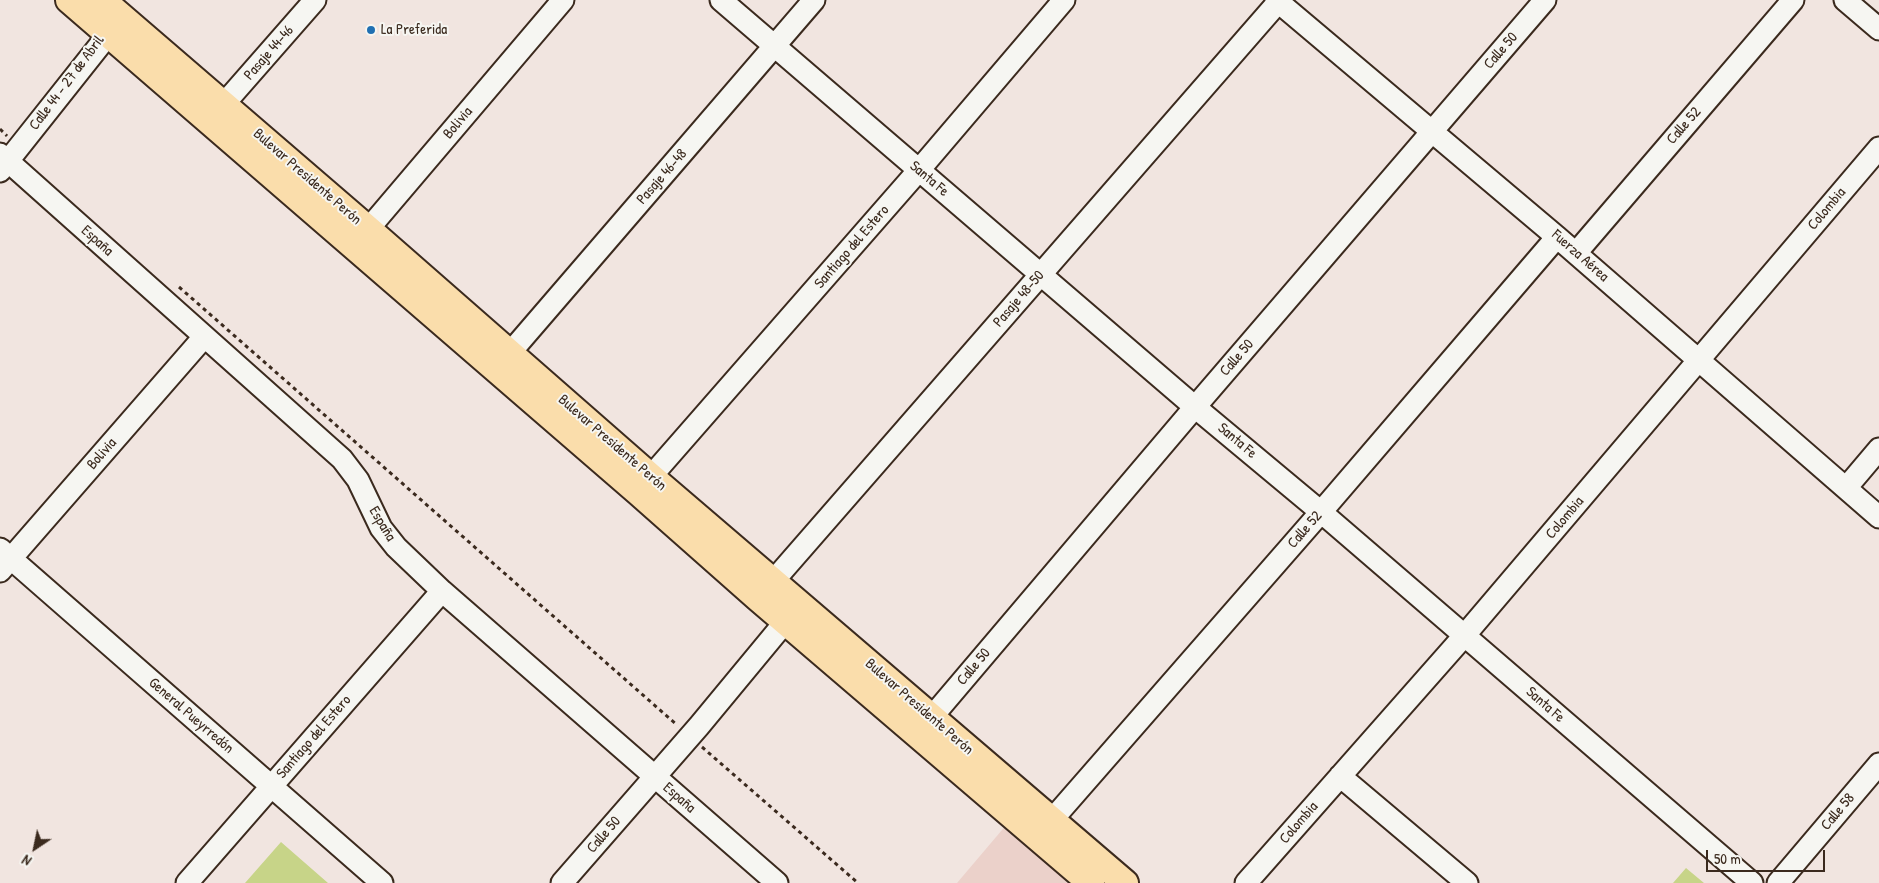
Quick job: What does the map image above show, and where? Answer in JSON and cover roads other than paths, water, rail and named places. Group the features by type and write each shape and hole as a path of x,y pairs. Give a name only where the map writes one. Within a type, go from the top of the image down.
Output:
{"main road":[{"name":"Bulevar Presidente Perón","path":"69,0 106,34 509,354 645,484"},
{"name":"Bulevar Presidente Perón","path":"101,0 223,105 361,237 766,590 931,718 1125,883"},
{"name":"Bulevar Presidente Perón","path":"793,612 1091,883"}],"street":[{"name":"Calle 44 - 27 de Abril","path":"5,159 80,71 106,34 101,0"},
{"name":"Pasaje 44-46","path":"223,105 315,0"},
{"name":"Bolivia","path":"361,237 563,0"},
{"name":"Santa Fe","path":"721,0 1752,883"},
{"name":"Pasaje 46-48","path":"509,354 814,0"},
{"name":"Santiago del Estero","path":"645,484 919,170 1064,0"},
{"name":"Calle 50","path":"931,718 1195,406 1545,0"},
{"name":"Calle 52","path":"1576,253 1793,0"},
{"path":"1844,0 1879,29"},
{"name":"Fuerza Aérea","path":"1278,1 1576,253 1879,517"},
{"name":"Pasaje 48-50","path":"766,590 1278,1"},
{"name":"Colombia","path":"1246,883 1464,636 1879,148"},
{"name":"España","path":"5,159 342,459 358,480 382,528 391,540 442,591 777,883"},
{"name":"Calle 52","path":"1051,821 1321,512 1557,237"},
{"name":"Bolivia","path":"4,560 204,337"},
{"path":"1846,488 1879,449"},
{"name":"General Pueyrredón","path":"4,560 271,786 382,883"},
{"name":"Santiago del Estero","path":"187,883 442,591"},
{"name":"Calle 50","path":"562,883 690,736 793,612"},
{"name":"Calle 58","path":"1778,883 1879,764"},
{"path":"1340,776 1466,883"}],"place":[{"name":"La Preferida","path":"371,30"}]}
